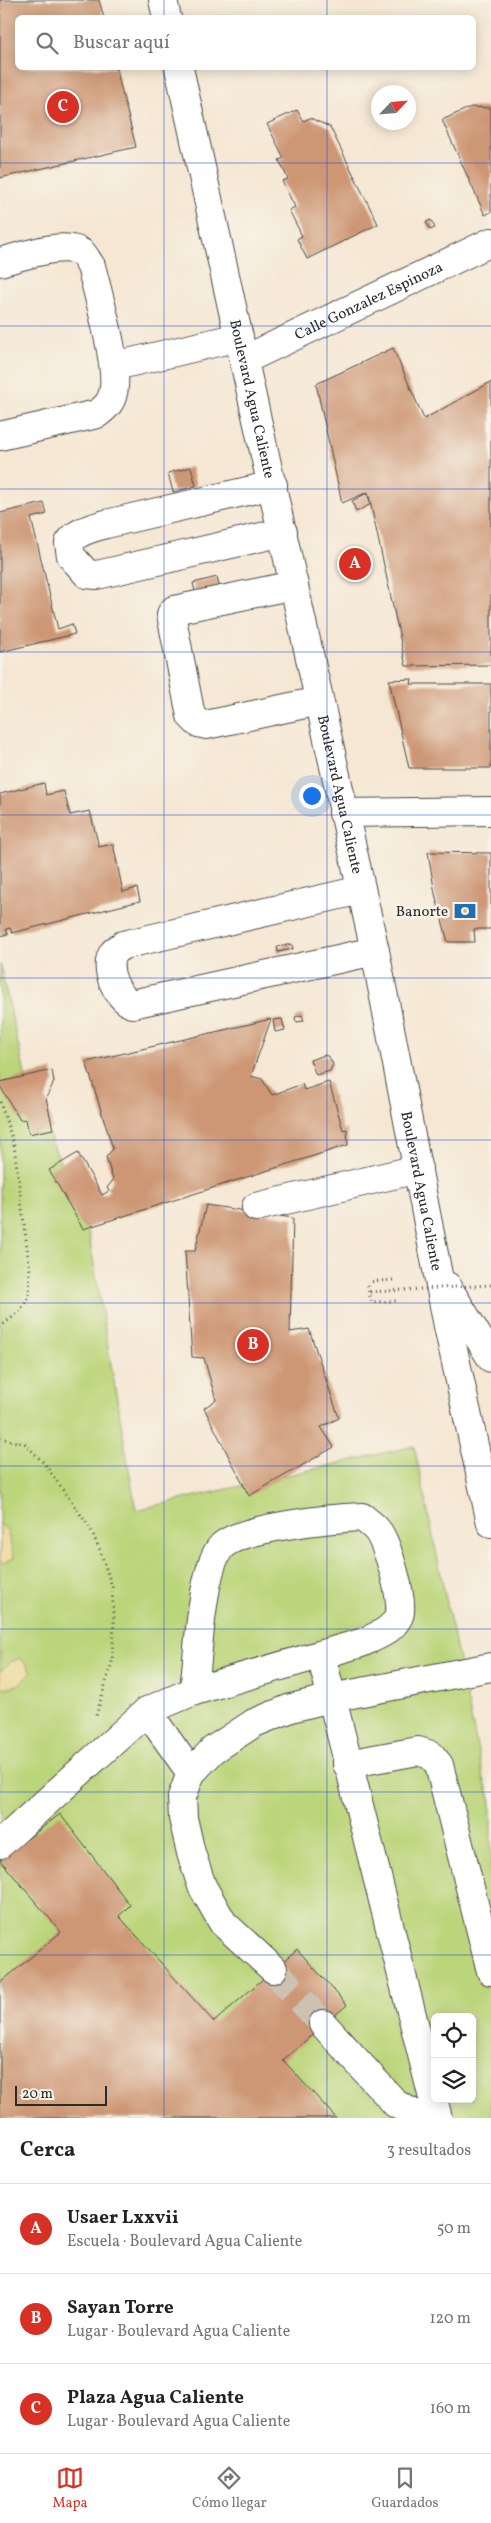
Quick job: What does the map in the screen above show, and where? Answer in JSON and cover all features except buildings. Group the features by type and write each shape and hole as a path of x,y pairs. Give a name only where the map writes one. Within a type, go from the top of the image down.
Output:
{"main road":[{"path":"163,0 166,15"},
{"name":"Boulevard Agua Caliente","path":"179,70 375,951 437,1270 491,1522"},
{"name":"Calle Gonzalez Espinoza","path":"115,366 241,348 491,242"},
{"path":"0,262 54,248 71,248 82,254 91,266 115,366 114,392 108,406 98,414 0,436"},
{"path":"273,485 86,530 74,536 70,543 71,556 87,574 97,575 283,532"},
{"path":"294,585 174,610 171,614 191,716 198,723 206,725 319,700"},
{"path":"343,813 491,811"},
{"path":"361,890 122,945 113,953 110,963 115,989 123,1001 132,1004 375,951"},
{"path":"256,1207 418,1169"},
{"path":"437,1270 491,1358"},
{"path":"475,1453 491,1478"},
{"path":"0,1844 147,1711 194,1691 361,1643 387,1630 399,1615 400,1598 386,1547 378,1530 362,1517 334,1518 264,1531 232,1540 222,1547 216,1555 205,1587 194,1691"},
{"path":"321,1655 330,1698 438,2118"},
{"path":"274,1969 223,1923 202,1886 191,1853 183,1818 182,1796 190,1773 213,1750 254,1723 291,1708 330,1698 491,1666"},
{"path":"147,1711 190,1773"},
{"path":"347,1764 418,1751 431,1755 439,1765 491,1971"},
{"path":"323,2024 396,2104 422,2118"}],"path":[{"path":"0,1102 14,1145 30,1271 29,1297 19,1312 0,1327"},
{"path":"394,1280 367,1282 371,1302 397,1301"},
{"path":"370,1292 491,1285"},
{"path":"0,1438 25,1444 44,1463 90,1528 100,1550 112,1587 114,1622 112,1662 94,1723"}],"green space":[{"path":"0,964 26,1079 88,1230 136,1510 414,1446 483,1775 491,1802 491,2118 0,2118"}],"sand":[{"path":"0,1523 7,1531 14,1558 3,1563 0,1561"},
{"path":"20,1658 32,1672 18,1685 0,1689 0,1672 10,1662"}],"tunnel":[{"path":"273,1969 323,2024"}],"place":[{"name":"Plaza Agua Caliente","path":"63,107"},
{"name":"Usaer Lxxvii","path":"355,564"},
{"name":"Banorte","path":"465,911"},
{"name":"Sayan Torre","path":"253,1345"}]}
